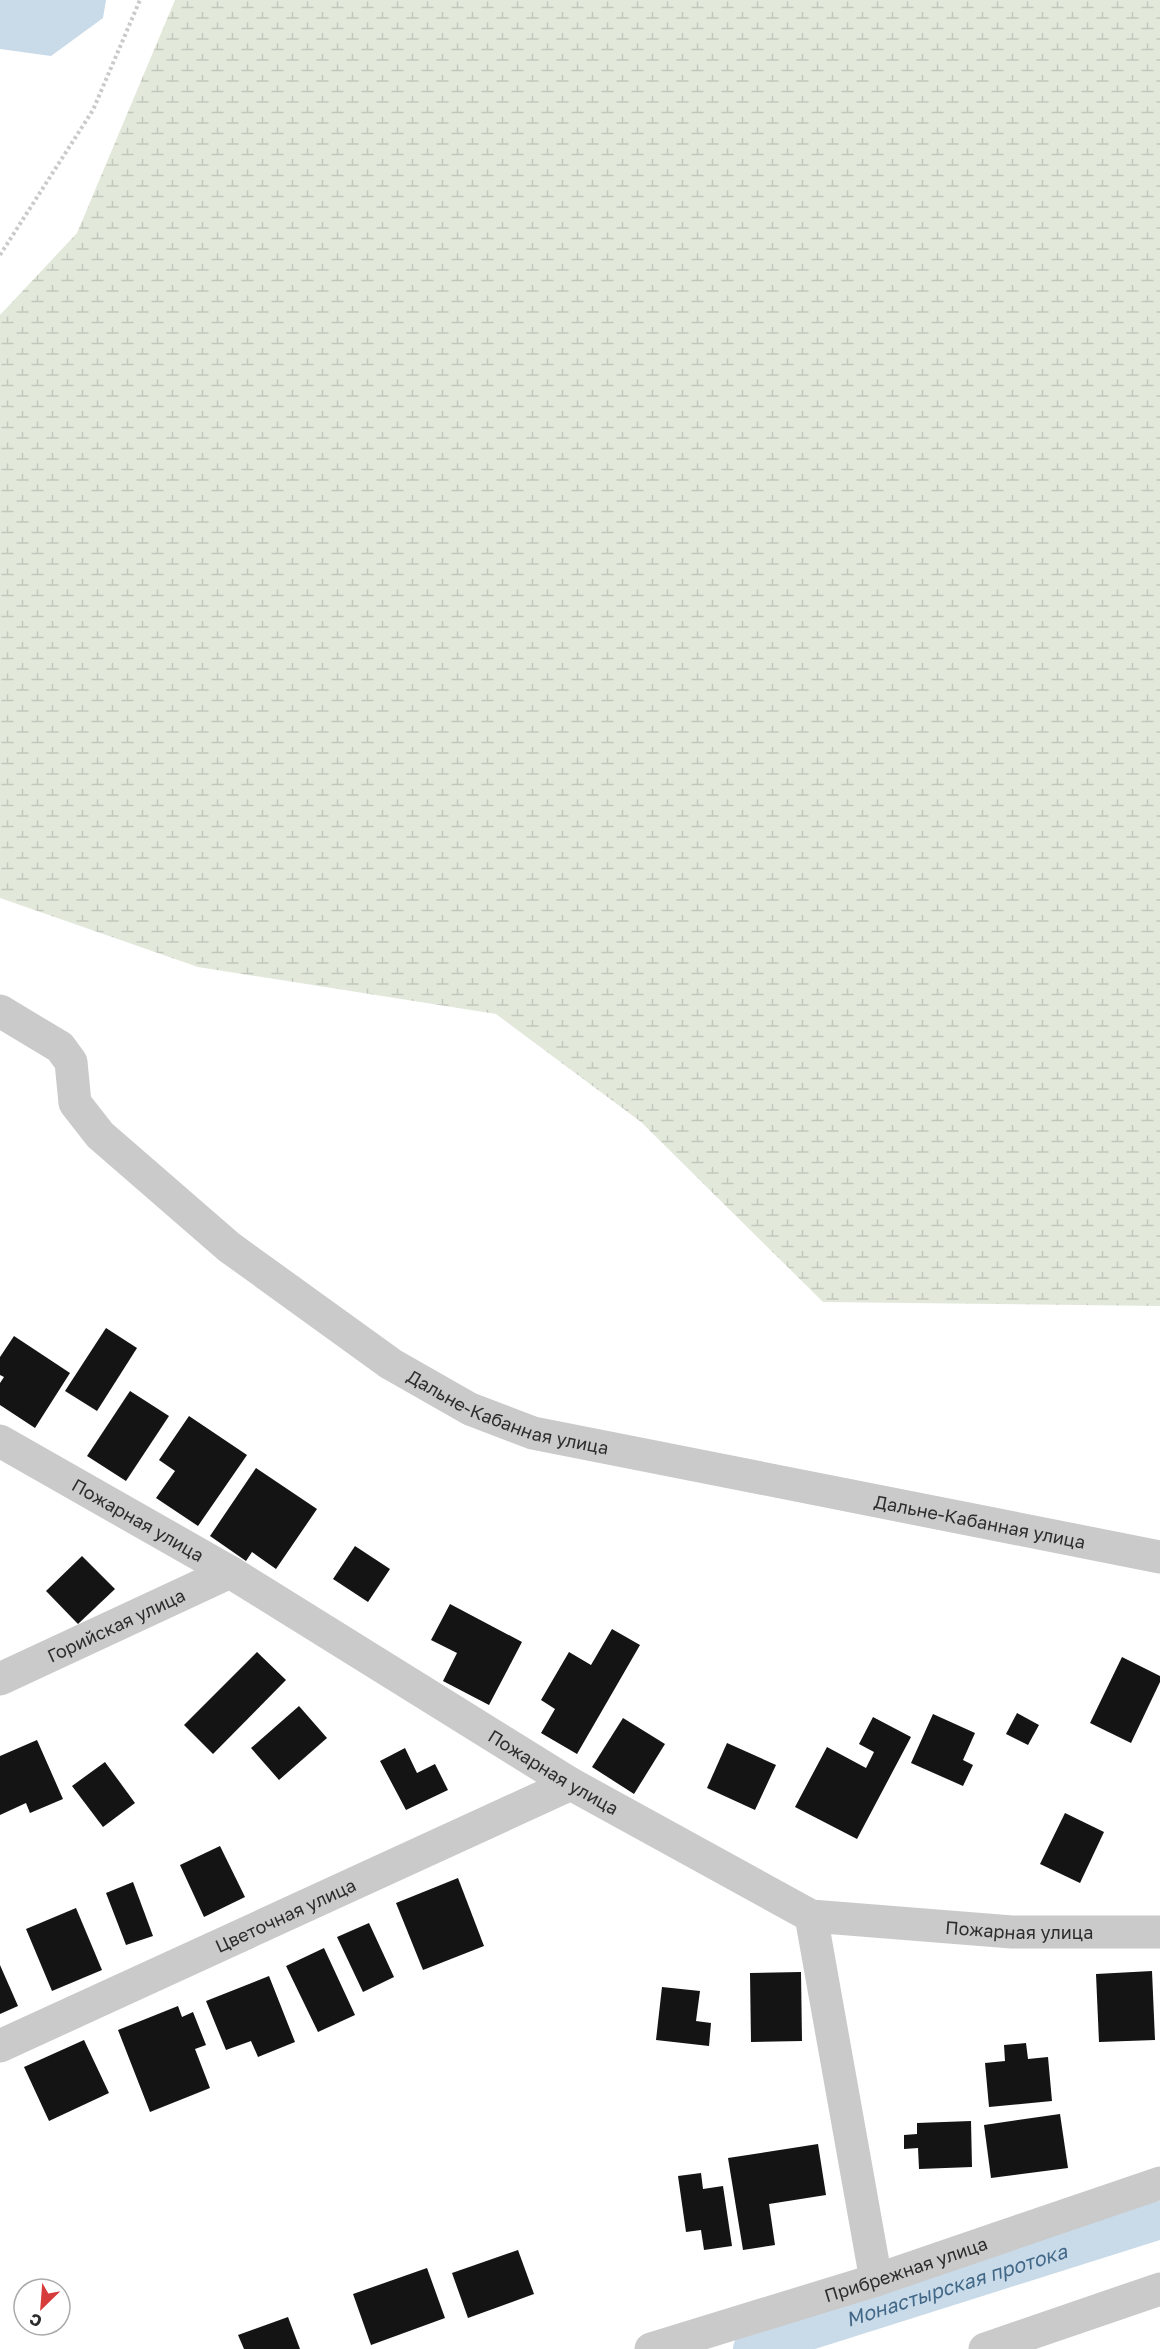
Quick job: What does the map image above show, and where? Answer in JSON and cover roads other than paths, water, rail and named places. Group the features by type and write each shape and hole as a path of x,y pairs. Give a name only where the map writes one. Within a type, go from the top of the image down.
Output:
{"street":[{"name":"Дальне-Кабанная улица","path":"0,1011 60,1047 71,1062 75,1103 100,1135 229,1247 391,1364 470,1409 533,1432 1160,1557"},
{"name":"Пожарная улица","path":"0,1441 230,1572 571,1784 812,1916 1012,1932 1160,1932"},
{"name":"Горийская улица","path":"0,1679 230,1572"},
{"name":"Цветочная улица","path":"0,2046 571,1784"},
{"path":"812,1916 876,2280"},
{"name":"Прибрежная улица","path":"651,2349 876,2280 1160,2183"},
{"path":"985,2349 1160,2289"}],"water":[{"path":"0,0 106,0 103,18 51,56 0,49"}],"waterway":[{"name":"Монастырская протока","path":"752,2349 1160,2220"}]}
